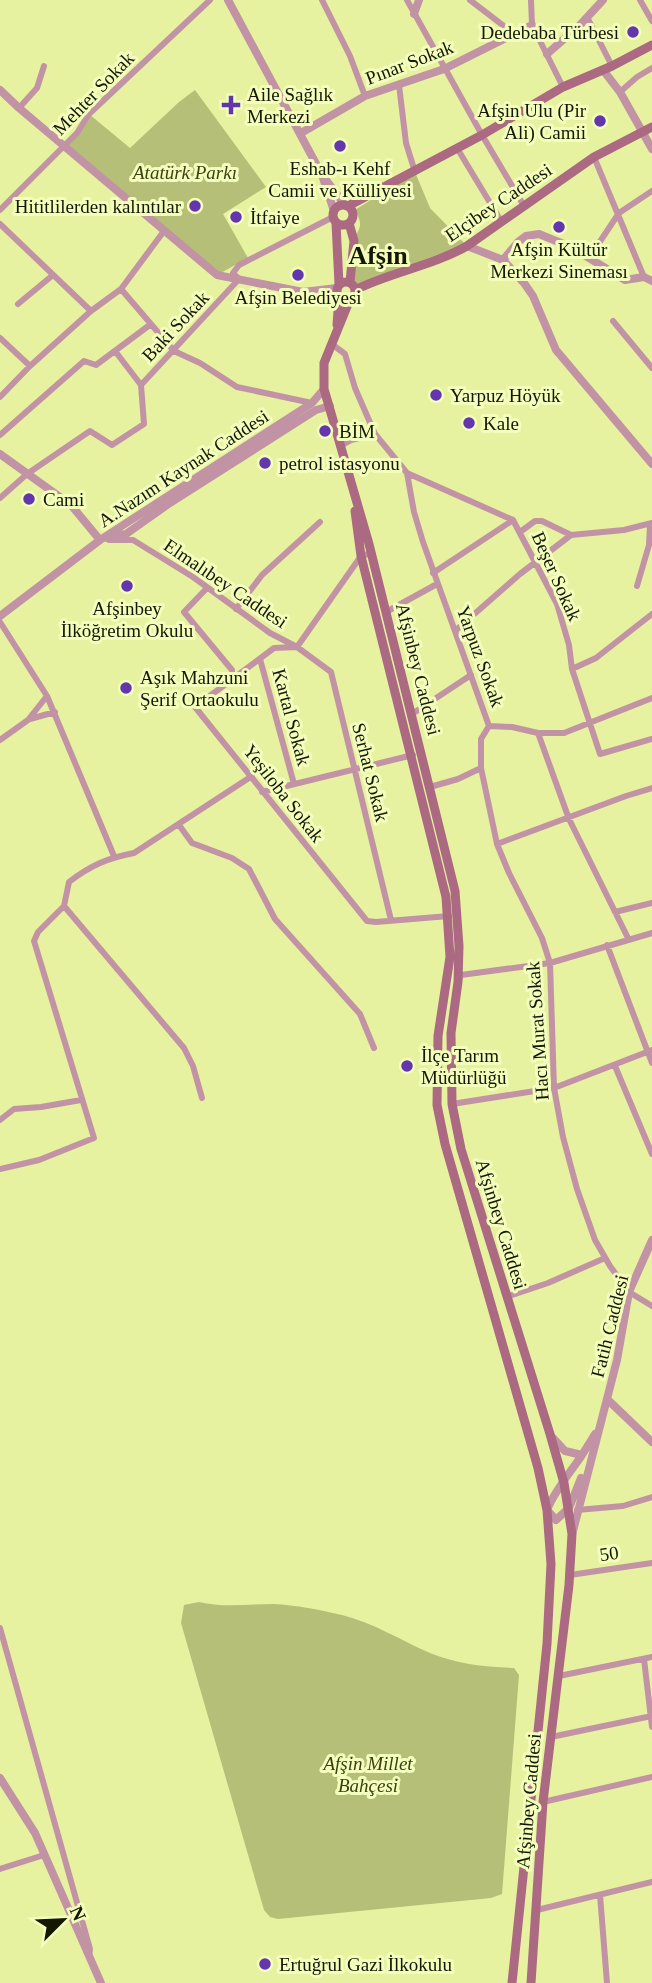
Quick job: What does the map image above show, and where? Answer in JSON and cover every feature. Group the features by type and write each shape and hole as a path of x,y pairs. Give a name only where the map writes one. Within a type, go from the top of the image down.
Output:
{"main road":[{"path":"337,331 334,217 338,206 346,206 415,172 563,87 652,45"},
{"name":"Elçibey Caddesi","path":"338,290 372,282 448,256 467,246 594,157 652,127"},
{"path":"334,217 343,226 349,223 353,214 346,206"},
{"path":"337,331 353,286 354,241 349,223"},
{"path":"338,290 344,300 350,299"},
{"name":"Afşinbey Caddesi","path":"337,331 324,363 324,389 372,553 412,714 417,754 444,888 453,915 458,982 451,1033 452,1104 461,1149 573,1509 570,1575 543,1802 531,1983"},
{"name":"Afşinbey Caddesi","path":"351,478 361,556 417,754 430,787 455,891 450,957 438,1036 437,1105 444,1144 538,1468 547,1510 551,1564 547,1644 512,1983"}],"street":[{"name":"Mehter Sokak","path":"0,210 77,133 89,114 210,0"},
{"path":"228,0 322,175 346,206"},
{"path":"322,0 350,56 365,96"},
{"path":"407,0 524,206"},
{"path":"414,15 419,0"},
{"path":"470,0 513,33"},
{"path":"531,0 532,25 563,87"},
{"path":"547,54 603,0"},
{"path":"640,0 652,21"},
{"path":"587,17 608,68 652,149"},
{"name":"Pınar Sokak","path":"300,133 365,96 444,69 532,25"},
{"path":"19,108 37,88 44,66"},
{"path":"620,92 652,68"},
{"path":"399,85 406,143 415,172"},
{"path":"0,90 217,275 303,292 338,290"},
{"path":"457,148 501,221"},
{"path":"503,260 526,236 540,234 571,247 625,280 648,279 594,157"},
{"path":"322,175 334,217"},
{"path":"589,258 620,213 652,191"},
{"name":"Baki Sokak","path":"27,474 90,432 112,445 144,424 141,385 239,279 233,273 239,265 334,217"},
{"path":"0,224 90,311"},
{"path":"0,397 90,311 121,289 164,231"},
{"path":"467,246 503,260 533,296 556,350 652,464"},
{"path":"18,304 53,275"},
{"path":"121,289 174,351 200,363 237,387 312,403"},
{"path":"613,321 652,368"},
{"path":"0,435 84,361 96,365 151,324"},
{"path":"0,338 30,366"},
{"name":"Beşer Sokak","path":"333,345 345,354 355,388 375,434 407,473 513,520 556,604 569,645 572,669 600,754 652,738"},
{"path":"115,351 141,385"},
{"name":"A.Nazım Kaynak Caddesi","path":"100,540 312,403 324,389"},
{"name":"A.Nazım Kaynak Caddesi","path":"100,540 127,534 167,505 316,410 330,406"},
{"path":"340,446 351,440 375,434"},
{"path":"0,454 71,505 100,540 0,615"},
{"name":"Yarpuz Sokak","path":"407,473 414,512 433,573 489,726 512,727 538,733 564,733 652,698"},
{"path":"0,498 27,474"},
{"path":"433,573 513,520"},
{"path":"520,532 535,521 542,521 571,535"},
{"path":"236,609 262,575 320,522"},
{"path":"455,631 520,573 571,535 651,524 649,545 637,586"},
{"name":"Elmalıbey Caddesi","path":"100,540 133,540 270,633 297,647 361,556"},
{"path":"361,556 372,553"},
{"path":"386,612 438,584"},
{"path":"207,588 184,612 232,670 232,681"},
{"path":"572,669 596,658 652,614"},
{"path":"0,622 55,712 114,856"},
{"path":"270,633 274,648 297,647"},
{"name":"Serhat Sokak","path":"297,647 331,672 391,920"},
{"name":"Yeşiloba Sokak","path":"274,648 195,707 367,921 453,915"},
{"name":"Kartal Sokak","path":"260,659 293,784"},
{"path":"412,714 471,675"},
{"path":"0,740 28,720 47,696"},
{"path":"28,720 55,712"},
{"name":"Hacı Murat Sokak","path":"489,726 481,739 481,768 497,845 542,938 550,963 554,1088 563,1137 595,1240 629,1292"},
{"path":"538,733 569,819 628,938"},
{"path":"262,792 417,754"},
{"path":"430,787 458,779 481,768"},
{"path":"0,1169 39,1160 94,1138 34,941 37,932 64,906 69,882 114,856 134,853 252,776"},
{"path":"497,845 652,788"},
{"path":"179,825 192,843 233,858 249,869 275,919 360,1014 374,1048"},
{"path":"615,912 652,903"},
{"path":"64,906 184,1048 193,1066 202,1098"},
{"path":"458,982 461,975 550,963 652,933"},
{"path":"607,945 650,1051 652,1063"},
{"path":"452,1104 554,1088 650,1051"},
{"path":"615,1066 652,1154"},
{"path":"0,1120 14,1109 81,1100"},
{"name":"Fatih Caddesi","path":"601,1422 629,1292 652,1240"},
{"path":"506,1297 548,1283 605,1258"},
{"path":"629,1292 652,1306"},
{"path":"607,1399 652,1442"},
{"path":"573,1509 601,1422"},
{"path":"601,1422 564,1483 554,1494 547,1510 556,1520 573,1509 623,1506 652,1497"},
{"path":"550,1434 565,1451 582,1455"},
{"name":"50","path":"570,1575 652,1563"},
{"path":"0,1628 88,1941 89,1957"},
{"path":"559,1676 648,1658 652,1727"},
{"path":"551,1737 652,1716"},
{"path":"543,1802 652,1777"},
{"path":"0,1778 35,1833 101,1983"},
{"path":"0,1869 44,1855"},
{"path":"537,1910 652,1882"},
{"path":"600,1895 607,1983"}],"green space":[{"name":"Atatürk Parkı","path":"195,90 266,187 223,214 248,258 217,275 65,145 89,114 130,148"},
{"path":"415,172 430,208 467,246 355,287 352,252 360,224 355,210"},
{"name":"Afşin Millet Bahçesi","path":"199,1602 226,1605 273,1604 325,1611 365,1622 450,1660 514,1668 519,1675 502,1894 491,1898 278,1919 270,1917 264,1910 181,1623 184,1605"}],"place":[{"name":"Dedebaba Türbesi","path":"633,32"},
{"name":"Aile Sağlık Merkezi","path":"231,105"},
{"name":"Afşin Ulu (Pir Ali) Camii","path":"600,121"},
{"name":"Eshab-ı Kehf Camii ve Külliyesi","path":"340,146"},
{"name":"Hititlilerden kalıntılar","path":"195,206"},
{"name":"İtfaiye","path":"236,217"},
{"name":"Afşin Kültür Merkezi Sineması","path":"559,227"},
{"name":"Afşin Belediyesi","path":"298,275"},
{"name":"Yarpuz Höyük","path":"436,395"},
{"name":"Kale","path":"469,423"},
{"name":"BİM","path":"325,431"},
{"name":"petrol istasyonu","path":"265,463"},
{"name":"Cami","path":"29,499"},
{"name":"Afşinbey İlköğretim Okulu","path":"127,586"},
{"name":"Aşık Mahzuni Şerif Ortaokulu","path":"126,688"},
{"name":"İlçe Tarım Müdürlüğü","path":"407,1066"},
{"name":"Ertuğrul Gazi İlkokulu","path":"265,1964"}],"district":[{"name":"Afşin","path":"378,255"}]}
